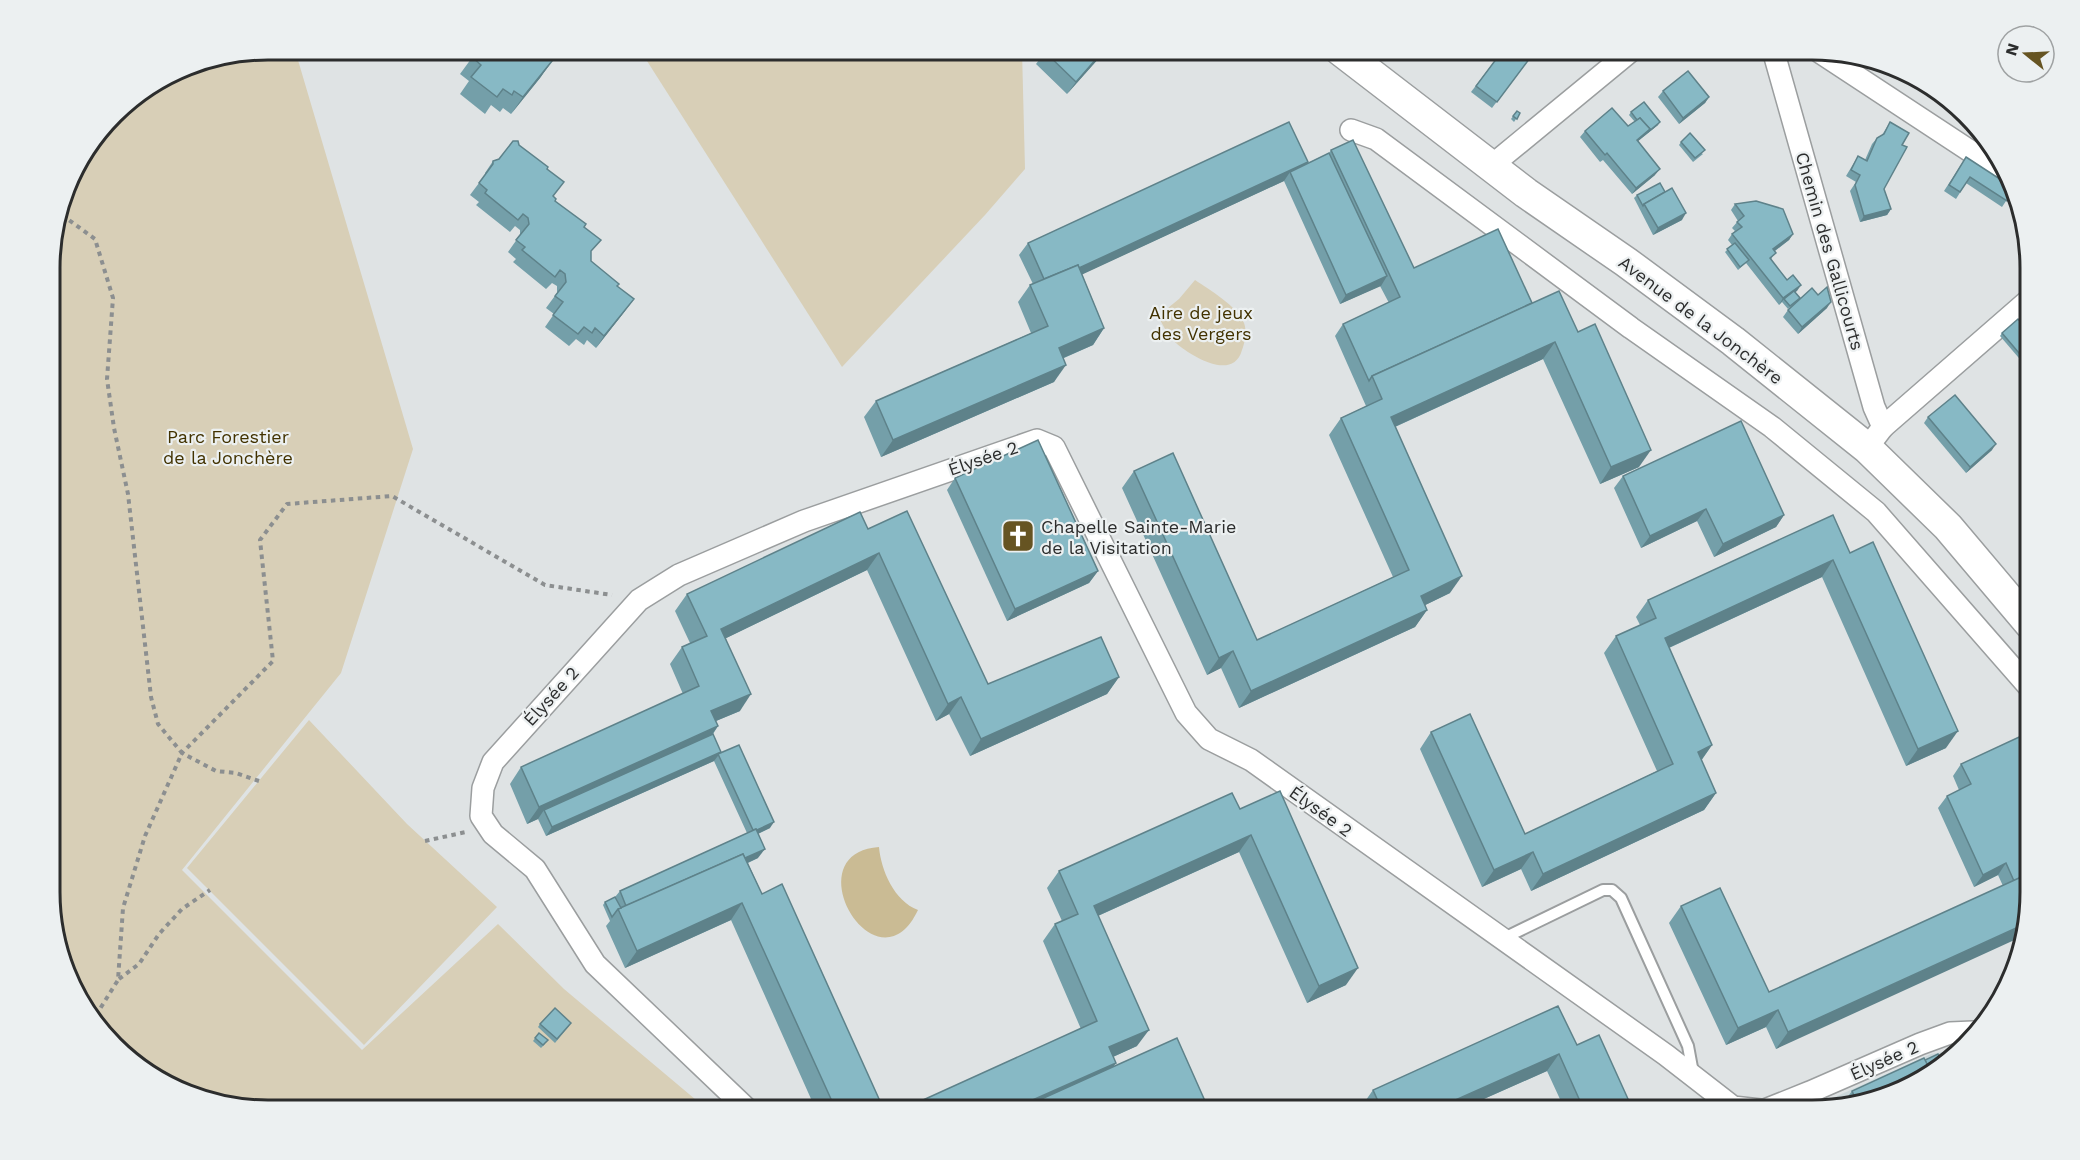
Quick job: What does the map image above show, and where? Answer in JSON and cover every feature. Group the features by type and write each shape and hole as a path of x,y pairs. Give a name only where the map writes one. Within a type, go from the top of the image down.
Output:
{"street":[{"name":"Avenue de la Jonchère","path":"1354,60 1526,193 1626,262 1733,341 1875,437 2020,612"},
{"path":"1491,166 1620,60"},
{"name":"Chemin des Gallicourts","path":"1776,60 1874,407 1875,437"},
{"path":"1834,62 1993,166"},
{"path":"1351,130 1376,139 1630,328 1772,427 1876,512 2020,677"},
{"path":"1875,437 2020,308"},
{"name":"Élysée 2","path":"488,827 481,816 483,788 493,762 639,600 679,575 804,521 1037,440 1054,447 1186,713 1209,739 1251,760 1666,1055 1722,1100"},
{"path":"488,827 493,834 535,869 595,964 738,1100"},
{"name":"Élysée 2","path":"1790,1100 1920,1044 1950,1033 1965,1032"}],"lane":[{"path":"1502,940 1603,890 1612,890 1621,898 1688,1046 1694,1076"}],"path":[{"path":"67,216 95,239 113,298 107,379 114,428 128,494 151,696 158,724 182,753 216,771 236,773 259,781"},
{"path":"118,980 123,908 144,836 182,753 273,661 260,540 287,504 392,496 545,585 639,600"},
{"path":"425,841 488,827"},
{"path":"98,1012 118,980 139,964 159,934 182,909 210,890"}],"shaded area":[{"path":"879,847 890,884 902,900 918,910 901,932 882,937 865,929 850,913 842,892 843,871 854,855"},
{"path":"1944,1052 1928,1065 1904,1079 1879,1089 1829,1099 1931,1054"}],"green space":[{"name":"Parc Forestier de la Jonchère","path":"298,60 413,449 341,673 182,870 362,1050 498,924 564,989 696,1100 268,1100 214,1093 188,1084 141,1057 112,1029 95,1008 76,972 67,946 60,892 60,268 62,241 71,201 81,176 103,141 131,112 152,95 176,81 214,67 241,62"},
{"path":"646,60 1022,60 1025,169 985,215 842,367"},
{"name":"Aire de jeux des Vergers","path":"1195,280 1236,311 1244,323 1243,347 1237,359 1230,364 1211,363 1191,354 1176,343 1158,316 1179,299"},
{"path":"309,720 407,824 497,907 364,1045 187,868"}],"building":[{"path":"475,60 552,61 523,97 514,91 512,95 503,89 497,97 471,77 481,65"},
{"path":"1053,60 1095,60 1076,82"},
{"path":"1496,60 1528,60 1497,102 1476,86"},
{"path":"1688,71 1709,97 1683,118 1663,91"},
{"path":"1644,102 1660,122 1648,132 1650,129 1640,118 1637,120 1631,112"},
{"path":"1612,108 1628,126 1640,118 1650,129 1637,140 1660,169 1636,188 1585,131"},
{"path":"1517,111 1520,113 1517,119 1513,116"},
{"path":"1289,122 1308,162 1079,268 1078,265 1044,279 1028,243"},
{"path":"1890,122 1909,133 1902,145 1907,147 1884,189 1891,209 1864,216 1855,185 1860,175 1851,170 1858,156 1867,161 1877,138 1884,134"},
{"path":"1690,133 1705,150 1695,158 1681,142"},
{"path":"1353,140 1414,268 1498,229 1532,303 1372,376 1369,381 1343,324 1400,297 1331,150"},
{"path":"513,141 518,141 519,145 564,182 553,196 555,201 586,224 584,227 601,240 591,251 591,261 634,299 604,336 595,328 592,333 584,327 578,334 553,315 563,302 555,296 566,282 565,274 560,270 555,277 522,250 525,247 516,240 529,224 528,218 523,214 518,220 485,193 487,190 479,183 493,161 499,159"},
{"path":"1329,153 1387,276 1346,295 1290,172"},
{"path":"1966,157 1999,179 2008,199 2007,201 1970,177 1960,192 1949,185"},
{"path":"1660,183 1665,192 1643,206 1637,195"},
{"path":"1672,188 1686,213 1658,228 1644,204"},
{"path":"1756,201 1783,209 1793,234 1773,249 1776,253 1770,258 1787,280 1793,275 1801,285 1783,298 1732,234 1742,227 1737,222 1744,216 1735,204"},
{"path":"1735,243 1749,260 1740,267 1727,249"},
{"path":"1078,265 1104,328 1059,348 1066,365 893,440 876,401 1048,326 1030,285"},
{"path":"1827,287 1831,302 1802,327 1788,310 1812,288 1818,295"},
{"path":"1559,291 1578,332 1595,324 1651,450 1611,467 1555,342 1391,417 1462,576 1421,596 1427,610 1251,691 1233,651 1219,658 1134,471 1173,453 1257,640 1409,570 1341,418 1382,399 1372,376"},
{"path":"1794,291 1800,298 1790,306 1784,299"},
{"path":"2018,319 2020,321 2020,354 2002,333"},
{"path":"1955,395 1996,444 1970,467 1928,417"},
{"path":"1741,421 1784,515 1723,544 1706,509 1650,536 1623,476"},
{"name":"Chapelle Sainte-Marie de la Visitation","path":"1038,440 1098,571 1015,609 955,478"},
{"path":"907,511 988,684 1101,637 1119,677 981,739 961,697 948,704 879,553 721,629 751,694 711,711 718,726 539,807 521,767 699,686 682,647 707,636 687,594 860,512 868,529"},
{"path":"1833,515 1850,553 1873,542 1958,731 1918,749 1833,560 1665,638 1712,745 1698,752 1716,793 1543,874 1533,852 1494,870 1431,732 1470,714 1525,834 1673,764 1616,636 1656,618 1648,600"},
{"path":"713,734 721,752 552,827 544,810"},
{"path":"2020,737 2020,878 2014,881 2006,863 1983,875 1947,796 1971,784 1961,764"},
{"path":"739,745 774,822 757,830 753,830 718,754"},
{"path":"1280,791 1358,968 1319,986 1251,835 1094,906 1149,1030 1109,1047 1116,1063 1033,1100 923,1100 1097,1021 1055,924 1078,914 1059,871 1232,793 1240,809"},
{"path":"756,829 765,849 745,858 743,854 626,906 620,891"},
{"path":"743,854 762,894 782,884 879,1100 831,1100 742,903 637,951 618,909"},
{"path":"2020,878 2020,906 2016,928 1788,1032 1778,1010 1738,1028 1681,906 1720,888 1769,992"},
{"path":"615,897 621,908 612,917 605,902"},
{"path":"1558,1006 1577,1045 1599,1035 1628,1100 1580,1100 1559,1054 1456,1100 1378,1100 1373,1090"},
{"path":"555,1008 571,1023 557,1039 540,1024"},
{"path":"539,1033 548,1040 543,1045 535,1038"},
{"path":"1177,1038 1205,1100 1039,1100"},
{"path":"1938,1054 1939,1056 1928,1065 1925,1060"},
{"path":"1924,1058 1928,1065 1904,1079 1879,1089 1854,1096 1852,1091"}],"place":[{"name":"Chapelle Sainte-Marie de la Visitation","path":"1018,536"}]}
